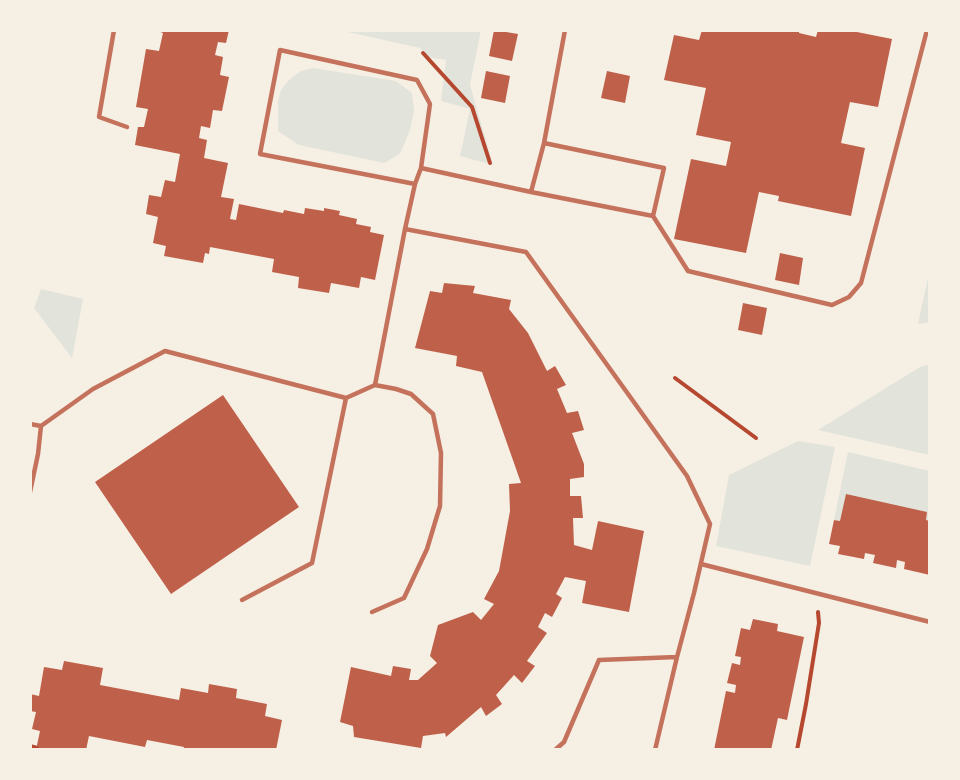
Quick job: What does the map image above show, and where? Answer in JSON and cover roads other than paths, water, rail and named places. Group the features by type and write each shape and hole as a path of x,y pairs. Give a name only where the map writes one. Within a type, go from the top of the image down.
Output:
{"lane":[{"path":"114,30 99,117 127,127"},
{"path":"531,192 544,142 565,30"},
{"path":"544,142 664,168 653,216 688,271 819,303 832,304 849,297 861,283 927,30"},
{"path":"375,385 405,229 421,168 430,104 417,80 280,50 260,154 415,184"},
{"path":"421,168 653,216"},
{"path":"405,229 526,252 687,476 710,524 655,750"},
{"path":"30,424 41,426 93,388 165,351 346,398 375,385 411,394 433,414 441,453 440,506 428,549 404,598 372,612"},
{"path":"242,600 312,563 346,398"},
{"path":"30,492 41,426"},
{"path":"30,452 38,454"},
{"path":"701,564 930,622"},
{"path":"555,750 564,742 599,660 677,657"}]}
